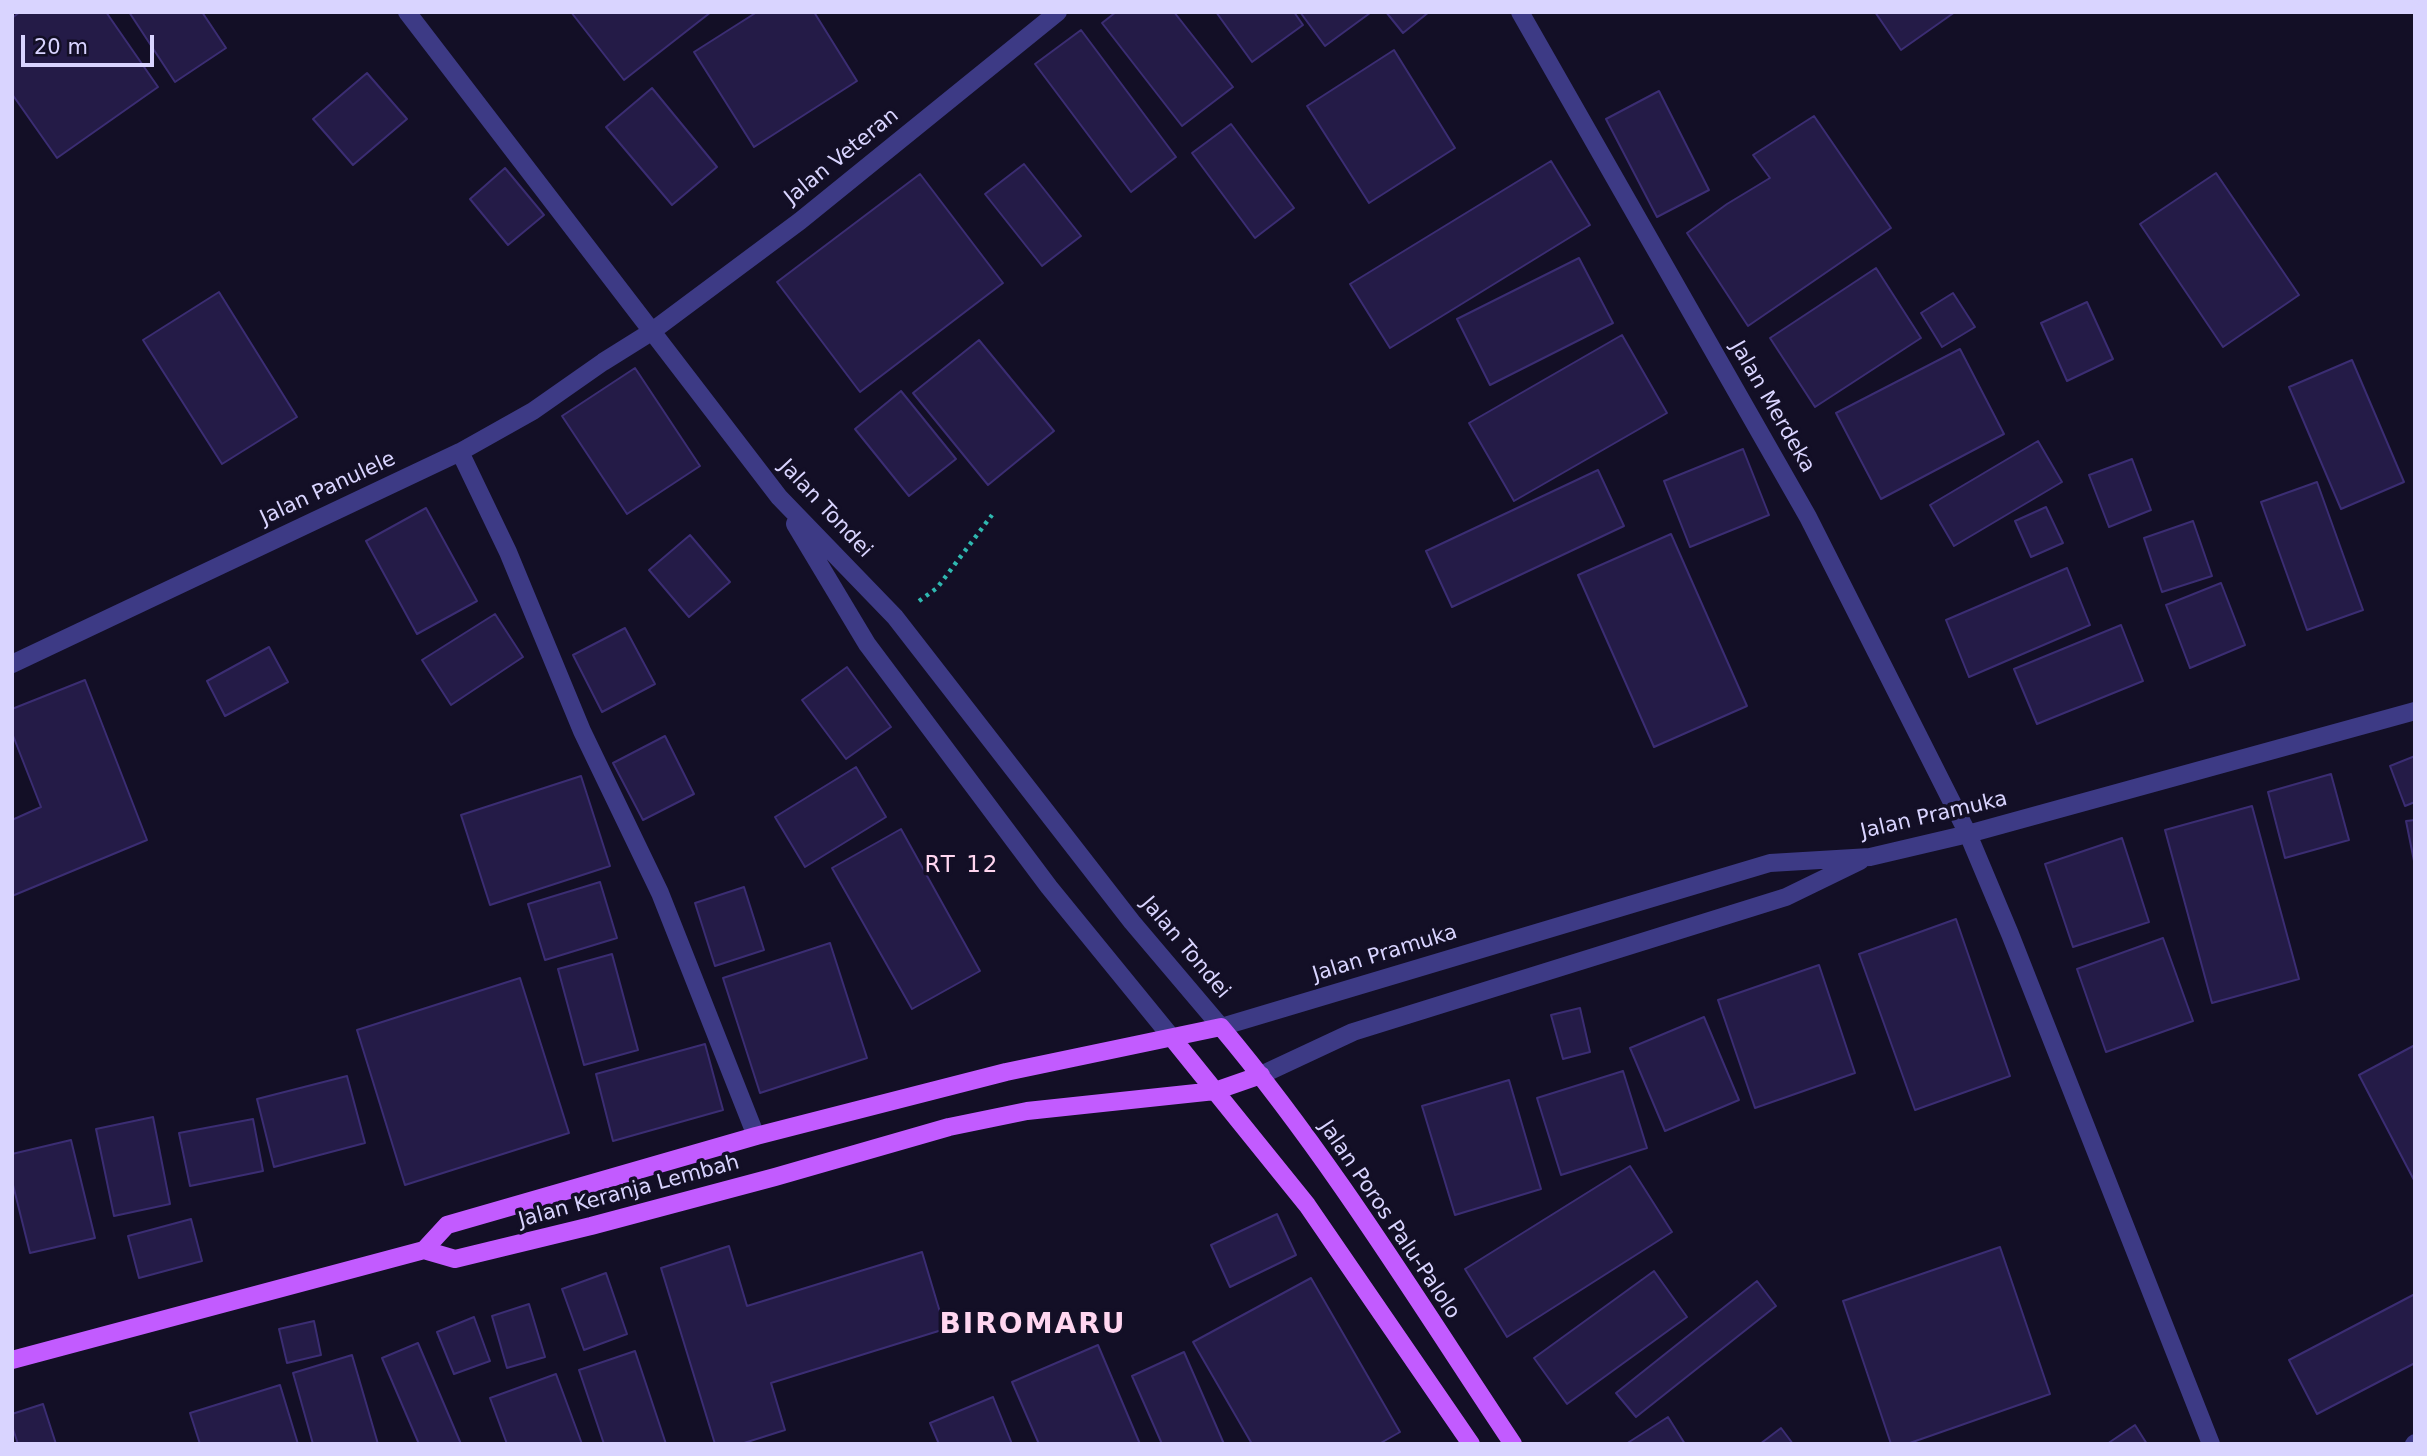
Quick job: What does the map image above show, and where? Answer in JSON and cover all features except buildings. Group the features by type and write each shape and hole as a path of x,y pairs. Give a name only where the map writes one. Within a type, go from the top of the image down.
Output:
{"main road":[{"path":"424,1250 447,1225 756,1136 1006,1073 1222,1027"},
{"name":"Jalan Poros Palu-Palolo","path":"1222,1027 1261,1075 1333,1175 1513,1444"},
{"path":"1173,1039 1307,1205 1471,1444"},
{"name":"Jalan Keranja Lembah","path":"12,1360 424,1250 455,1259 604,1223 949,1127 1027,1111 1215,1091 1261,1075"}],"street":[{"name":"Jalan Tondei","path":"407,12 779,498 895,617 1132,922 1222,1027"},
{"name":"Jalan Veteran","path":"652,332 800,221 1058,12"},
{"name":"Jalan Merdeka","path":"1520,12 1808,517 1968,834 2015,946 2211,1444"},
{"name":"Jalan Panulele","path":"12,664 460,452 533,411 603,362 652,332"},
{"path":"460,452 508,552 582,731 660,893 756,1136"},
{"path":"779,498 867,644 1049,887 1173,1039"},
{"name":"Jalan Pramuka","path":"1222,1027 1770,863 1870,857 1968,834 2415,711"},
{"path":"1261,1075 1353,1032 1786,897 1870,857"}],"path":[{"path":"895,617 937,588 992,515"}],"district":[{"name":"RT 12","path":"962,866"},
{"name":"BIROMARU","path":"1033,1326"}]}
